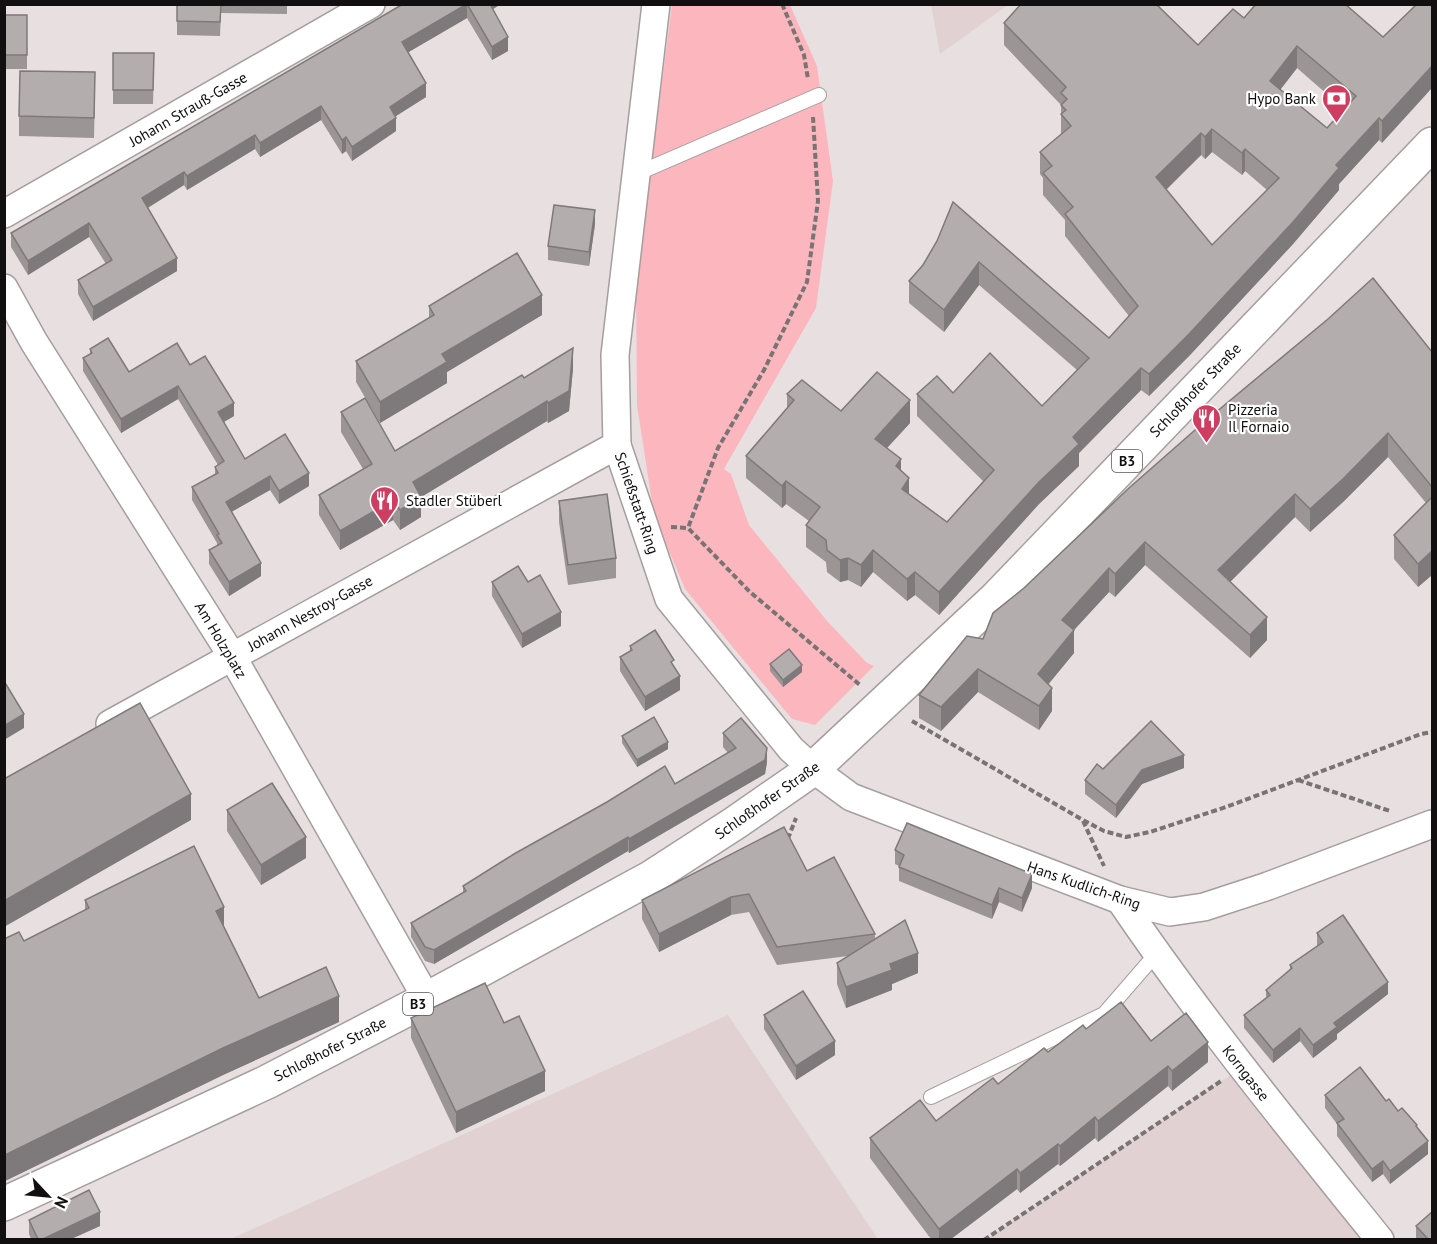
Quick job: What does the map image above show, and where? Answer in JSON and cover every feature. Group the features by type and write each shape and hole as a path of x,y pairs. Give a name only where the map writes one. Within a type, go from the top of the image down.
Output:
{"main road":[{"name":"Schloßhofer Straße","path":"4,1204 267,1082 427,999 650,878 813,769 996,598 1432,144"}],"street":[{"name":"Johann Strauß-Gasse","path":"4,214 371,4"},
{"name":"Schießstatt-Ring","path":"656,4 615,355 617,445 669,599 791,749 813,769"},
{"name":"Am Holzplatz","path":"4,288 34,342 232,656 427,999"},
{"name":"Johann Nestroy-Gasse","path":"87,737 617,445"},
{"name":"Hans Kudlich-Ring","path":"813,769 851,797 1120,900 1170,912 1204,907 1268,886 1432,826"},
{"name":"Korngasse","path":"1120,900 1156,954 1241,1068 1380,1239"}],"lane":[{"path":"636,174 815,97"},
{"path":"932,1097 1104,1014 1156,954"}],"path":[{"path":"782,4 804,55 815,97 818,201 807,282 764,370 718,448 688,528 750,592 868,691"},
{"path":"912,721 1083,820 1104,831 1125,837 1150,832 1226,807 1421,734 1432,732"},
{"path":"1297,780 1432,826"},
{"path":"1083,820 1120,900"},
{"path":"984,1239 1241,1068"}],"shaded area":[{"path":"931,4 1008,4 1008,5 940,54"},
{"path":"672,5 790,5 817,66 833,181 816,308 724,469 731,474 749,525 828,622 867,663 874,666 815,725 792,719 685,589 654,515 637,405 636,284"},
{"path":"728,1015 878,1239 230,1239 235,1237"},
{"path":"1241,1068 1380,1240 984,1240"}],"building":[{"path":"177,4 221,4 220,22 177,21"},
{"path":"403,4 467,4 402,42 426,83 390,107 396,118 352,147 346,137 342,140 321,106 260,143 255,135 187,176 184,172 142,198 177,258 93,307 78,280 112,260 89,223 28,261 11,233"},
{"path":"467,4 490,4 508,37 492,47"},
{"path":"1021,4 1156,4 1198,45 1233,9 1244,18 1256,4 1345,4 1383,37 1417,4 1432,4 1432,66 1382,121 1379,118 1336,165 1339,168 1293,222 1190,333 1149,374 1141,368 1073,437 1079,444 1039,482 939,592 915,572 907,579 873,550 861,565 848,558 840,560 827,550 826,540 806,525 820,507 786,481 782,486 746,456 794,400 787,394 802,380 841,411 877,372 910,400 875,439 901,459 896,466 909,478 902,489 947,522 994,470 917,394 937,376 953,393 990,353 1042,406 1089,358 979,262 944,310 909,281 923,265 937,241 953,202 1109,338 1138,306 1065,214 1073,207 1043,173 1052,166 1040,152 1071,126 1061,114 1066,110 1061,105 1067,99 1061,93 1066,87 1004,23","holes":["1297,46 1356,96 1327,128 1270,81","1212,129 1242,153 1245,149 1279,178 1212,245 1156,177 1201,133 1205,137"]},
{"path":"4,15 27,15 27,55 4,55"},
{"path":"113,53 154,53 153,90 113,90"},
{"path":"20,71 95,72 94,118 19,116"},
{"path":"554,205 595,210 589,252 548,246"},
{"path":"517,253 542,295 442,354 447,362 380,402 356,361 434,315 429,306"},
{"path":"1373,278 1432,352 1432,487 1388,433 1310,509 1295,494 1218,570 1267,617 1250,635 1145,542 1115,574 1109,568 1062,620 1074,630 1038,674 1052,688 1039,706 978,669 941,707 919,695 967,636 983,639 993,613 1024,588 1129,488"},
{"path":"108,338 129,372 177,343 190,365 205,356 234,403 218,412 245,459 285,434 309,473 279,491 270,476 226,502 261,563 229,582 209,550 222,543 217,535 219,534 192,487 218,473 215,467 224,461 178,386 121,419 83,358 92,353 90,349"},
{"path":"573,348 569,391 548,403 547,401 413,482 421,497 400,510 393,500 340,531 319,495 372,464 341,412 365,398 395,451 522,375 524,378"},
{"path":"607,494 616,558 568,565 559,501"},
{"path":"1432,497 1432,551 1418,564 1394,535"},
{"path":"518,566 528,582 540,575 561,612 522,634 492,582"},
{"path":"655,630 674,660 671,662 680,676 645,697 620,657 632,650 630,646"},
{"path":"789,649 802,665 783,680 770,664"},
{"path":"4,681 24,714 4,726"},
{"path":"140,703 191,794 4,901 4,779"},
{"path":"654,717 668,742 637,760 622,736"},
{"path":"741,718 767,748 765,760 434,950 425,947 411,923 466,891 463,886 514,854 607,802 665,766 675,784 736,748 723,733"},
{"path":"1151,721 1184,755 1142,770 1116,805 1085,780 1097,764 1103,769"},
{"path":"272,783 306,837 261,865 227,810"},
{"path":"907,823 1032,874 1022,898 999,888 992,905 899,867 904,855 895,850"},
{"path":"784,827 807,871 834,857 875,934 777,947 749,894 731,897 659,934 642,900"},
{"path":"194,846 224,907 216,911 259,998 326,967 339,996 223,1048 5,1155 4,939 19,932 24,941 89,908 85,900"},
{"path":"1343,915 1388,982 1334,1023 1337,1027 1313,1045 1300,1028 1273,1050 1244,1015 1270,995 1266,990 1292,968 1290,965 1323,942 1317,933"},
{"path":"905,920 918,953 890,964 892,970 846,987 837,963"},
{"path":"485,983 504,1023 519,1016 545,1071 456,1112 411,1018"},
{"path":"803,991 835,1041 796,1066 764,1015"},
{"path":"1121,1002 1151,1041 1186,1013 1208,1042 1172,1071 1168,1066 1098,1121 1095,1117 1060,1146 1058,1144 1020,1173 1017,1169 939,1229 870,1138 920,1100 936,1121 993,1078 998,1084 1044,1048 1048,1052 1083,1025 1086,1029"},
{"path":"1360,1067 1386,1101 1389,1099 1398,1111 1402,1108 1428,1141 1390,1171 1383,1161 1372,1169 1337,1123 1344,1119 1325,1095"},
{"path":"89,1190 100,1212 43,1239 38,1239 29,1220"},
{"path":"1432,1212 1432,1239 1428,1239 1416,1226"}],"place":[{"name":"Hypo Bank","path":"1337,124"},
{"name":"Pizzeria Il Fornaio","path":"1207,444"},
{"name":"Stadler Stüberl","path":"385,526"}]}
